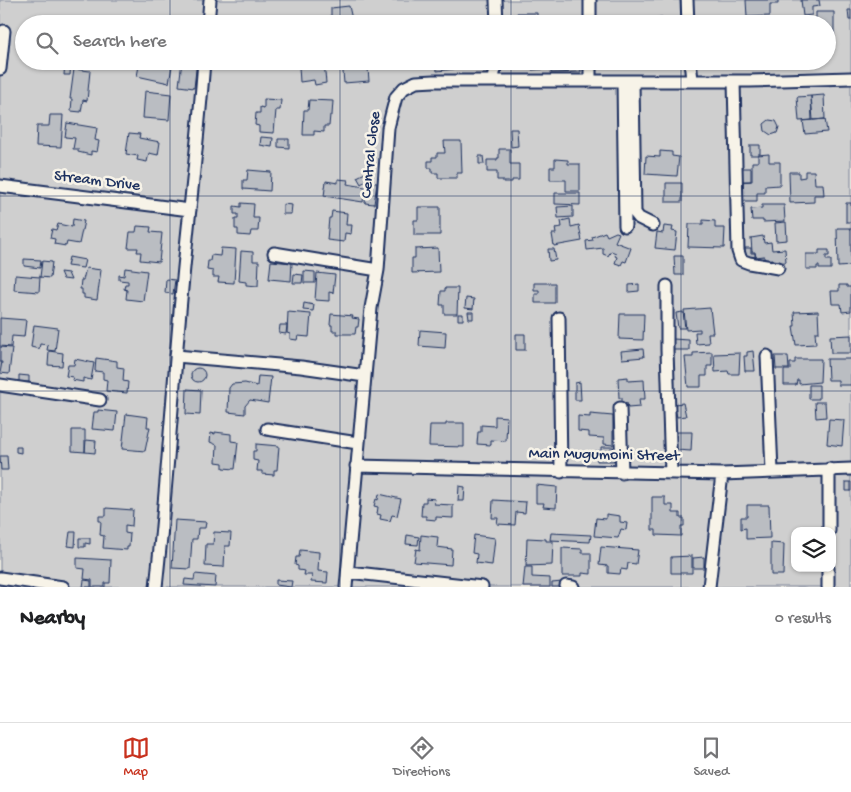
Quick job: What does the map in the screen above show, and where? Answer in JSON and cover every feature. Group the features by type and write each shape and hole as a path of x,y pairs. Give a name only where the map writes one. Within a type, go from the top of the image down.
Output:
{"street":[{"path":"209,15 210,0"},
{"path":"496,0 497,15"},
{"path":"590,0 590,15"},
{"path":"687,0 688,15"},
{"path":"0,68 4,31"},
{"path":"156,587 203,70"},
{"path":"493,80 495,70"},
{"path":"590,70 590,81"},
{"path":"691,70 692,80"},
{"name":"Central Close","path":"346,587 358,443 372,308 378,270 388,128 396,97 404,88 416,82 493,80 734,81 851,78"},
{"path":"628,81 635,213 639,218 653,225"},
{"path":"624,226 628,81"},
{"path":"734,81 738,251 741,260 778,268"},
{"name":"Stream Drive","path":"0,186 190,210"},
{"path":"274,253 378,270"},
{"path":"667,286 671,473"},
{"path":"559,318 561,472"},
{"path":"176,356 300,367 365,376"},
{"path":"767,356 772,471"},
{"path":"0,385 100,400"},
{"path":"620,408 622,473"},
{"path":"267,429 358,443"},
{"name":"Main Mugumoini Street","path":"356,466 561,472 722,474 851,469"},
{"path":"828,527 829,469"},
{"path":"709,587 722,474"},
{"path":"348,572 482,587"},
{"path":"828,572 828,587"},
{"path":"0,578 63,587"},
{"path":"566,586 573,587"}],"shaded area":[{"path":"0,0 851,0 851,587 0,587"}],"building":[{"path":"746,0 778,0 778,4 770,4 770,15 747,15"},
{"path":"801,0 819,0 820,6 812,7 812,15 803,15"},
{"path":"349,6 351,15 331,15 331,8"},
{"path":"848,10 851,10 851,20 849,20"},
{"path":"816,12 834,12 834,15 816,15"},
{"path":"517,13 537,13 537,15 517,15"},
{"path":"64,70 70,70 70,75 64,75"},
{"path":"74,70 90,71 87,101 83,100 81,112 71,111 72,99 70,99"},
{"path":"138,70 171,70 169,83 137,76"},
{"path":"181,70 196,70 194,88 179,86"},
{"path":"299,70 325,70 326,83 315,85 314,80 300,82"},
{"path":"343,70 368,70 369,81 344,83"},
{"path":"551,70 581,70 581,72 551,73"},
{"path":"145,91 171,94 169,120 143,118"},
{"path":"824,95 825,119 813,120 811,96"},
{"path":"811,96 812,120 799,121 797,97"},
{"path":"264,99 281,100 280,110 276,110 274,133 259,132 259,126 255,125 256,113 260,113 260,107 264,108"},
{"path":"309,100 333,101 332,115 330,115 329,126 324,126 324,132 314,131 314,135 303,135 304,110 308,110"},
{"path":"50,115 63,115 61,147 36,146 37,126 49,126"},
{"path":"825,119 827,132 805,134 803,121"},
{"path":"769,120 776,121 779,127 777,133 771,135 765,131 764,124"},
{"path":"67,123 97,128 95,140 99,141 97,152 91,151 91,155 78,152 78,149 73,149 75,138 65,137"},
{"path":"510,129 517,129 518,146 511,147"},
{"path":"129,133 140,134 139,138 160,142 158,155 149,153 147,162 137,160 138,156 126,154"},
{"path":"261,137 273,138 272,147 260,145"},
{"path":"278,139 289,139 289,148 278,147"},
{"path":"444,141 461,141 462,173 457,173 457,178 438,178 438,173 432,173 432,168 428,168 428,161 432,161 432,157 437,157 437,153 445,153"},
{"path":"750,145 760,145 760,154 750,155"},
{"path":"499,149 510,149 510,164 519,164 519,180 503,182 503,180 497,180 497,172 487,172 487,160 497,160 499,158"},
{"path":"660,151 672,152 672,156 679,157 677,176 645,174 646,156 660,157"},
{"path":"769,154 769,162 780,162 780,185 765,186 765,193 757,193 757,201 741,201 740,182 752,181 752,162 758,162 758,155"},
{"path":"479,156 483,156 484,164 479,164"},
{"path":"555,159 568,160 568,164 580,164 580,191 566,191 566,180 550,180 550,167 555,167"},
{"path":"741,168 751,168 751,181 741,181"},
{"path":"248,170 271,172 270,191 243,189 243,180 247,180"},
{"path":"805,171 814,171 815,184 823,184 824,195 814,195 814,202 790,203 789,172 799,172 799,178 805,177"},
{"path":"367,172 370,178 361,184 357,177"},
{"path":"338,179 348,180 347,184 365,187 363,202 324,196 326,181 338,183"},
{"path":"367,182 377,183 374,204 365,203"},
{"path":"666,183 682,183 682,202 666,202"},
{"path":"555,193 580,193 580,205 555,204"},
{"path":"241,203 254,204 253,218 259,218 258,231 251,231 250,236 238,235 238,229 235,229 235,219 238,219 238,214 234,214 234,206 241,207"},
{"path":"846,203 851,203 851,222 846,222"},
{"path":"283,204 292,205 291,214 283,214"},
{"path":"762,205 784,205 785,221 763,222 763,220 752,220 751,209 762,208"},
{"path":"573,206 573,217 558,218 557,207"},
{"path":"418,207 440,207 440,235 414,235 414,220 418,220"},
{"path":"332,211 347,213 346,225 352,225 351,234 345,233 344,242 327,240 329,218 331,218"},
{"path":"73,219 84,221 79,244 67,242 66,246 54,244 55,239 50,238 52,229 56,230 58,224 72,227"},
{"path":"570,219 571,227 579,225 582,241 554,246 552,234 556,234 555,228 562,227 561,221"},
{"path":"703,220 715,221 715,228 725,228 724,248 688,247 689,224 703,224"},
{"path":"786,222 787,240 776,241 775,223"},
{"path":"137,226 151,227 150,232 162,233 159,262 140,260 141,252 137,252 138,248 128,248 130,232 136,232"},
{"path":"664,226 673,227 672,231 677,232 675,250 655,248 657,232 663,233"},
{"path":"837,228 850,228 851,230 851,266 838,267"},
{"path":"605,232 607,236 616,232 619,233 615,242 631,248 626,262 623,261 621,265 615,263 616,253 611,251 608,256 603,254 603,248 587,250 586,241 593,240 592,237"},
{"path":"763,236 764,243 771,242 772,250 785,249 786,262 772,263 772,259 764,260 764,256 756,257 755,252 752,252 751,238"},
{"path":"221,248 236,249 234,283 218,282 219,277 213,277 213,271 207,270 211,255 220,256"},
{"path":"438,248 439,272 412,273 412,258 415,258 415,249"},
{"path":"745,248 751,248 751,253 755,253 755,258 746,259"},
{"path":"548,249 554,249 556,260 549,261"},
{"path":"819,250 829,250 829,256 826,256 826,260 831,260 831,269 819,269 819,266 817,266 817,269 806,269 806,254 819,254"},
{"path":"241,251 253,252 253,261 259,261 258,286 246,285 246,282 239,281"},
{"path":"674,256 683,256 683,275 675,275"},
{"path":"69,257 85,260 83,268 67,266"},
{"path":"24,259 41,260 40,268 24,266"},
{"path":"42,261 52,262 50,278 40,277"},
{"path":"271,261 292,263 291,281 269,279"},
{"path":"86,268 101,270 97,300 84,298 82,289 80,289 81,280 83,280"},
{"path":"125,268 147,271 143,301 126,299 127,290 124,289 128,281 119,280 119,275 124,276"},
{"path":"304,271 315,272 315,283 304,283"},
{"path":"60,272 68,273 71,280 63,279"},
{"path":"317,273 335,275 333,293 329,292 329,301 315,300"},
{"path":"294,274 303,275 302,283 293,283"},
{"path":"15,275 40,277 39,292 14,290"},
{"path":"166,279 175,280 173,294 165,293"},
{"path":"534,283 555,283 555,303 535,303 535,294 539,294 539,290 534,290"},
{"path":"639,284 639,291 629,292 629,285"},
{"path":"839,285 851,287 851,311 842,312 841,304 832,304 831,291 839,291"},
{"path":"445,288 458,288 457,314 444,314 444,305 440,305 441,291 445,291"},
{"path":"466,298 474,299 473,309 465,308"},
{"path":"304,303 314,305 313,311 303,310"},
{"path":"710,308 713,333 708,333 709,343 696,344 695,332 700,332 700,329 686,330 684,310"},
{"path":"818,311 819,332 815,332 816,344 796,345 793,326 795,326 794,312"},
{"path":"288,312 311,314 309,337 298,336 297,340 290,339 290,334 287,333"},
{"path":"468,312 473,312 473,319 469,319"},
{"path":"683,312 685,328 678,328 676,313"},
{"path":"331,314 353,316 352,318 359,319 355,334 337,334 337,331 332,331 332,325 330,325"},
{"path":"458,314 463,314 463,320 458,320"},
{"path":"620,314 644,314 643,340 619,339"},
{"path":"0,318 26,320 24,337 12,336 11,347 0,346"},
{"path":"34,325 58,328 55,351 47,350 48,345 40,344 39,349 31,347"},
{"path":"280,325 287,325 286,334 279,333"},
{"path":"420,330 446,332 445,348 419,346"},
{"path":"516,334 525,334 525,350 516,350"},
{"path":"851,335 851,353 831,353 830,336"},
{"path":"673,339 689,340 689,350 672,350"},
{"path":"0,347 12,348 9,374 0,373 2,362 0,362"},
{"path":"643,349 644,357 622,359 621,351"},
{"path":"49,351 63,353 62,366 48,365"},
{"path":"753,351 755,371 745,371 744,356 747,356 747,352"},
{"path":"712,352 712,366 707,366 707,376 701,376 701,387 688,387 685,357 693,357 693,353"},
{"path":"740,353 739,374 729,374 728,371 715,372 714,354"},
{"path":"775,356 788,356 789,369 776,369"},
{"path":"96,358 117,361 117,367 124,368 123,381 128,382 127,393 106,391 107,380 103,379 103,372 95,371"},
{"path":"75,359 94,363 91,380 83,378 83,382 72,380 73,377 66,376 68,365 74,365"},
{"path":"795,359 821,359 820,382 799,384 799,380 797,380 796,385 784,385 784,370 790,370 790,363 795,363"},
{"path":"827,359 851,359 851,385 838,385 838,380 828,380"},
{"path":"198,368 203,370 205,375 203,380 198,382 193,380 191,375 193,370"},
{"path":"19,375 29,376 29,382 19,382"},
{"path":"258,376 271,377 268,403 250,400 245,406 245,414 228,412 229,388 232,384 245,383 257,386"},
{"path":"628,377 628,381 644,380 645,399 639,399 640,407 628,408 627,403 622,404 622,398 619,398 618,378"},
{"path":"580,382 581,400 575,400 575,383"},
{"path":"809,385 819,385 819,399 809,399"},
{"path":"187,389 201,390 200,415 186,414"},
{"path":"815,402 825,402 826,417 816,418"},
{"path":"683,403 686,416 677,417 674,404"},
{"path":"98,410 117,412 115,431 92,429 94,412 98,412"},
{"path":"126,414 148,417 147,427 150,427 145,451 122,449"},
{"path":"590,414 613,416 613,445 604,444 604,438 589,437 589,432 578,431 578,416 590,417"},
{"path":"495,416 507,417 506,441 491,440 491,445 477,444 481,425 495,426"},
{"path":"829,419 844,420 842,446 827,444"},
{"path":"446,423 464,423 464,447 429,446 430,425 446,425"},
{"path":"72,430 85,430 85,452 72,451"},
{"path":"215,432 231,434 231,441 238,442 235,469 223,468 223,463 216,462 217,445 210,442 211,433 215,434"},
{"path":"677,432 692,432 691,451 676,450"},
{"path":"86,440 96,441 95,453 85,452"},
{"path":"256,444 279,446 277,470 274,470 274,475 262,474 262,471 257,471 258,461 253,460 253,451 256,451"},
{"path":"16,447 21,447 21,453 16,452"},
{"path":"601,447 613,447 614,461 597,461 596,451 601,451"},
{"path":"0,456 7,456 8,470 1,470"},
{"path":"846,482 851,482 851,491 846,491"},
{"path":"536,485 557,487 556,508 543,507 544,503 536,503"},
{"path":"459,486 465,487 464,501 458,501"},
{"path":"379,494 401,499 397,516 392,515 390,521 380,519 381,515 377,514 378,507 374,506"},
{"path":"652,497 665,497 665,505 673,505 673,513 680,513 680,518 684,518 684,526 681,526 681,536 656,535 656,530 652,530"},
{"path":"426,498 435,499 434,504 453,505 453,518 436,517 436,520 426,519 426,516 421,516 422,502 426,502"},
{"path":"493,500 526,502 525,513 516,512 515,525 497,524 498,518 492,518"},
{"path":"747,505 769,505 770,538 746,539 746,528 741,529 741,517 747,517"},
{"path":"106,508 133,510 132,526 125,525 125,533 130,534 127,550 103,548 104,536 100,535 101,521 99,521 99,516 106,516"},
{"path":"606,514 620,516 620,522 627,523 626,530 621,529 618,538 594,536 596,518 606,519"},
{"path":"175,520 206,522 205,528 198,528 197,539 192,539 190,569 172,568"},
{"path":"70,532 76,532 75,547 68,546"},
{"path":"214,532 231,533 230,546 225,546 224,567 205,566 206,544 213,544"},
{"path":"551,533 591,535 590,542 550,540"},
{"path":"407,535 419,537 418,545 406,544"},
{"path":"421,535 438,537 437,547 452,549 451,565 414,562 416,549 420,550"},
{"path":"474,535 495,538 492,565 476,563 477,554 472,553"},
{"path":"79,538 90,538 90,544 85,543 85,547 79,547"},
{"path":"527,538 553,541 552,565 526,566"},
{"path":"771,543 784,544 783,575 771,575"},
{"path":"601,547 638,550 636,564 628,563 627,570 621,569 620,574 608,573 608,566 599,565"},
{"path":"562,548 582,549 582,553 591,553 591,574 582,573 582,576 562,576"},
{"path":"300,550 319,552 318,571 328,572 327,583 311,582 312,575 304,575 305,571 298,570 298,566 295,565 296,557 299,557"},
{"path":"692,556 692,573 671,573 671,557"},
{"path":"704,557 704,568 693,568 693,558"},
{"path":"77,558 111,560 110,583 105,583 105,587 92,587 92,580 84,579 85,569 77,568"},
{"path":"525,567 532,567 532,577 550,578 550,587 523,587"},
{"path":"195,574 216,576 215,587 184,585 185,579 194,580"},
{"path":"84,580 91,581 91,587 83,587"},
{"path":"276,580 292,581 291,587 276,585"},
{"path":"562,582 562,587 552,587 552,583"}]}
